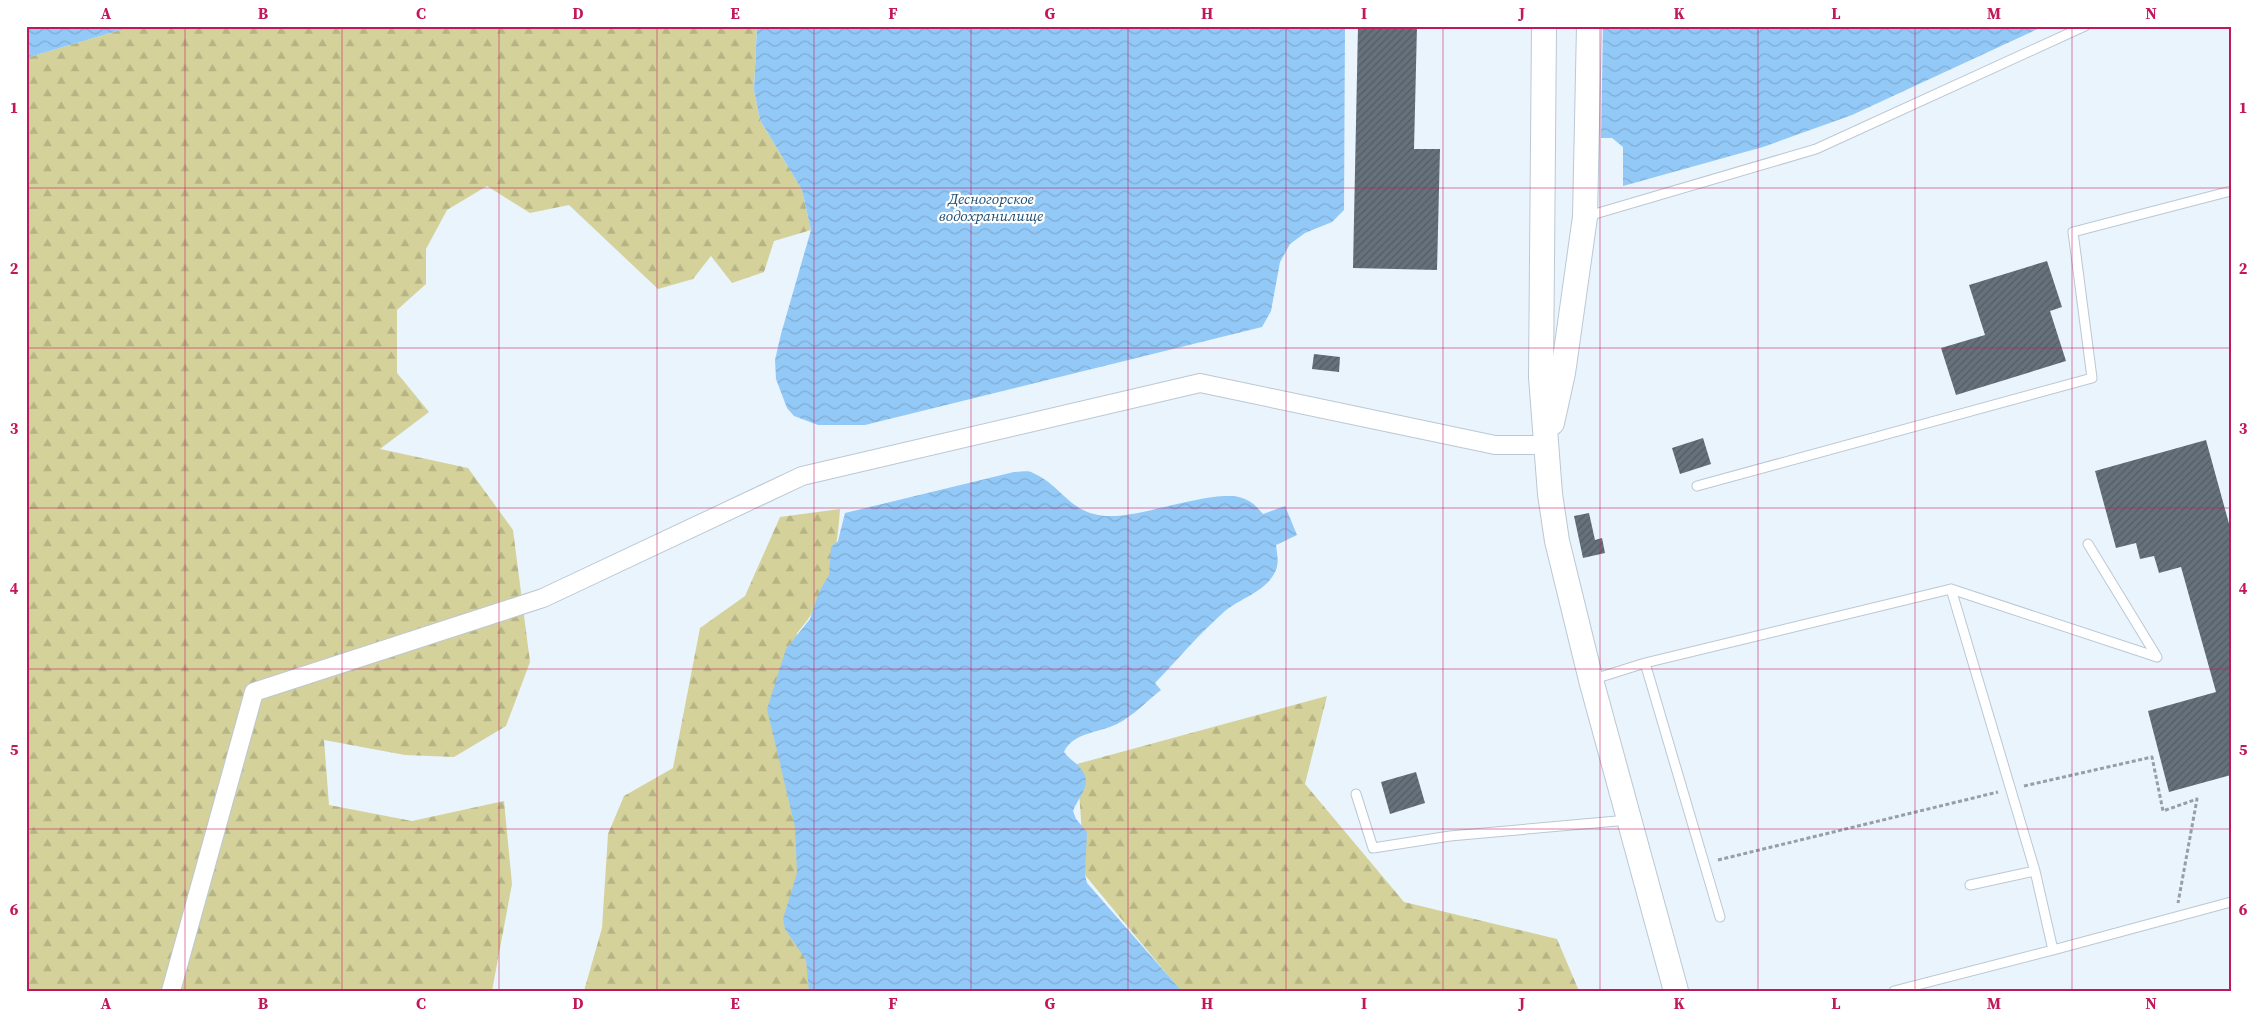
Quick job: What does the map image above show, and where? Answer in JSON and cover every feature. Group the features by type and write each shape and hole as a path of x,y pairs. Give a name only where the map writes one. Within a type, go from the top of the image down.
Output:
{"street":[{"path":"1544,26 1541,377 1548,445 1550,494 1557,541 1591,680 1676,991"},
{"path":"1548,445 1563,374 1585,217 1589,26"},
{"path":"171,991 254,692 543,598 802,476 1200,383 1495,445 1548,445"}],"lane":[{"path":"1585,217 1816,149 2085,26"},
{"path":"1698,486 2092,378 2073,232 2231,191"},
{"path":"1591,680 1645,663 1951,588 2157,657 2088,544"},
{"path":"1951,588 2035,871 2053,950"},
{"path":"1645,663 1720,917"},
{"path":"1356,794 1374,848 1450,836 1628,820"},
{"path":"1970,885 2035,871"},
{"path":"1894,991 2231,902"}],"path":[{"path":"1705,863 2011,789 2152,758 2162,811 2197,799 2175,917"}],"green space":[{"path":"134,26 757,26 754,90 760,120 802,190 811,230 774,241 764,272 732,283 711,256 693,279 658,289 569,205 530,213 487,186 447,210 426,249 426,284 397,310 397,373 429,412 380,449 468,468 513,530 530,662 506,726 454,757 405,755 324,740 329,805 412,821 504,801 512,884 492,991 26,991 26,58"},
{"path":"840,509 834,559 824,590 817,605 797,633 829,991 584,991 602,928 608,834 624,796 673,768 700,628 745,596 780,517"},
{"path":"1327,696 1305,784 1404,902 1557,939 1579,991 1181,991 1085,875 1077,764"}],"water":[{"path":"26,26 134,26 26,58"},
{"name":"Десногорское водохранилище","path":"757,26 1345,26 1344,210 1332,222 1305,233 1290,244 1280,262 1271,311 1262,327 865,425 818,425 794,416 787,408 776,379 775,360 781,334 811,230 802,190 760,120 754,90"},
{"path":"1603,26 2044,26 1852,115 1763,147 1623,186 1623,147 1612,138 1601,138"},
{"path":"1026,471 1033,473 1044,479 1078,507 1100,515 1129,515 1199,499 1231,496 1246,499 1254,504 1263,514 1285,506 1297,535 1276,545 1277,567 1270,580 1258,590 1231,606 1207,628 1155,683 1161,690 1123,721 1074,740 1064,752 1081,769 1086,780 1084,790 1073,811 1076,819 1087,832 1085,875 1087,883 1179,988 1185,991 809,991 806,960 785,929 783,919 797,873 795,827 767,709 786,649 810,619 819,592 829,575 831,547 838,541 845,513 1014,472"}],"building":[{"path":"1358,26 1417,26 1414,149 1440,149 1437,270 1353,268"},
{"path":"2047,261 2062,307 2050,311 2066,361 1956,395 1941,348 1985,335 1969,285"},
{"path":"1314,354 1340,357 1339,372 1312,369"},
{"path":"1703,438 1711,464 1680,474 1672,448"},
{"path":"2206,440 2231,531 2231,775 2169,792 2148,711 2216,692 2181,567 2159,573 2154,556 2140,559 2136,543 2116,548 2095,471"},
{"path":"1589,513 1595,540 1602,538 1605,553 1583,558 1574,516"},
{"path":"1416,772 1425,803 1390,814 1381,782"}]}
